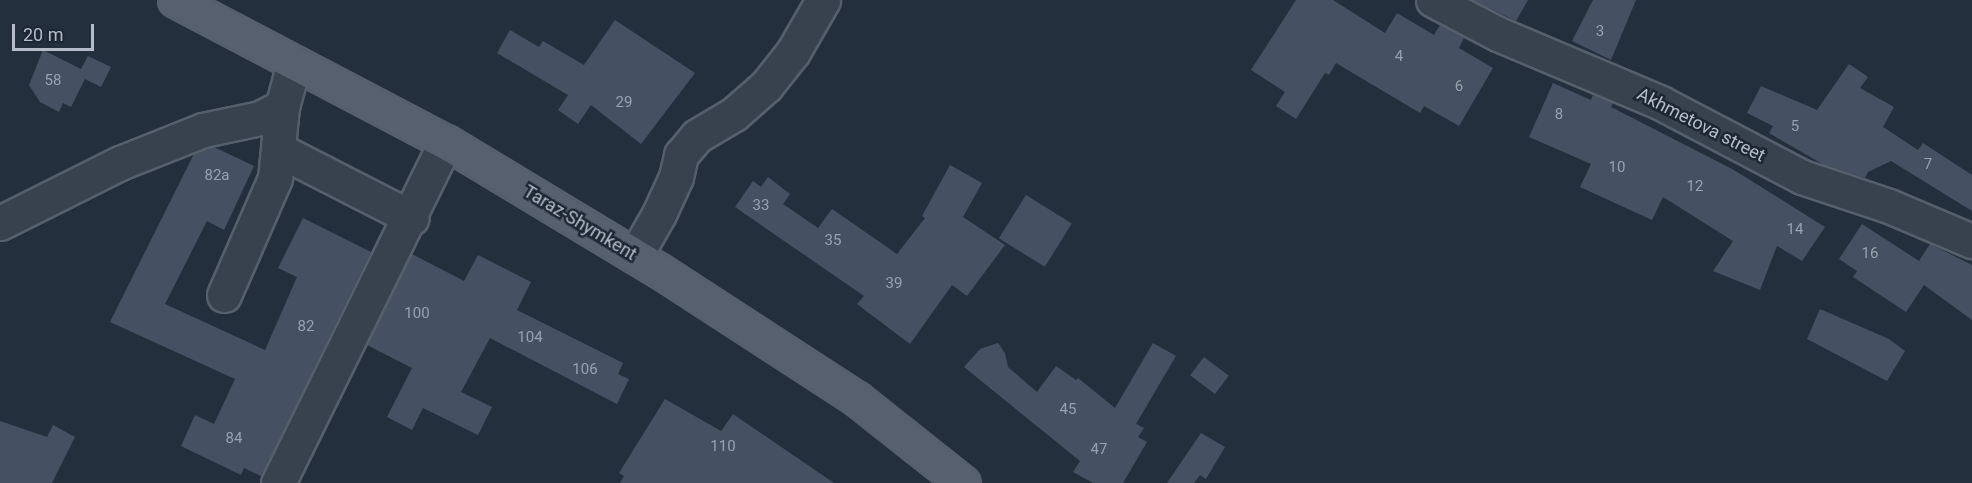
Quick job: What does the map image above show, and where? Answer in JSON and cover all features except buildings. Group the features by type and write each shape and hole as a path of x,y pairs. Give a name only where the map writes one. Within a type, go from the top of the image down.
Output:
{"main road":[{"name":"Taraz-Shymkent","path":"181,1 446,142 635,256 857,399 963,483"}],"street":[{"path":"635,256 676,177 681,155 697,136 734,114 766,86 793,52 823,0"},
{"name":"Akhmetova street","path":"1433,0 1498,34 1661,103 1802,177 1889,206 1972,241"},
{"path":"224,295 262,215 279,150 282,107 294,63"},
{"path":"0,223 120,164 203,130 260,118 282,107"},
{"path":"278,483 395,244 412,218 446,142"},
{"path":"279,150 412,218"}]}
